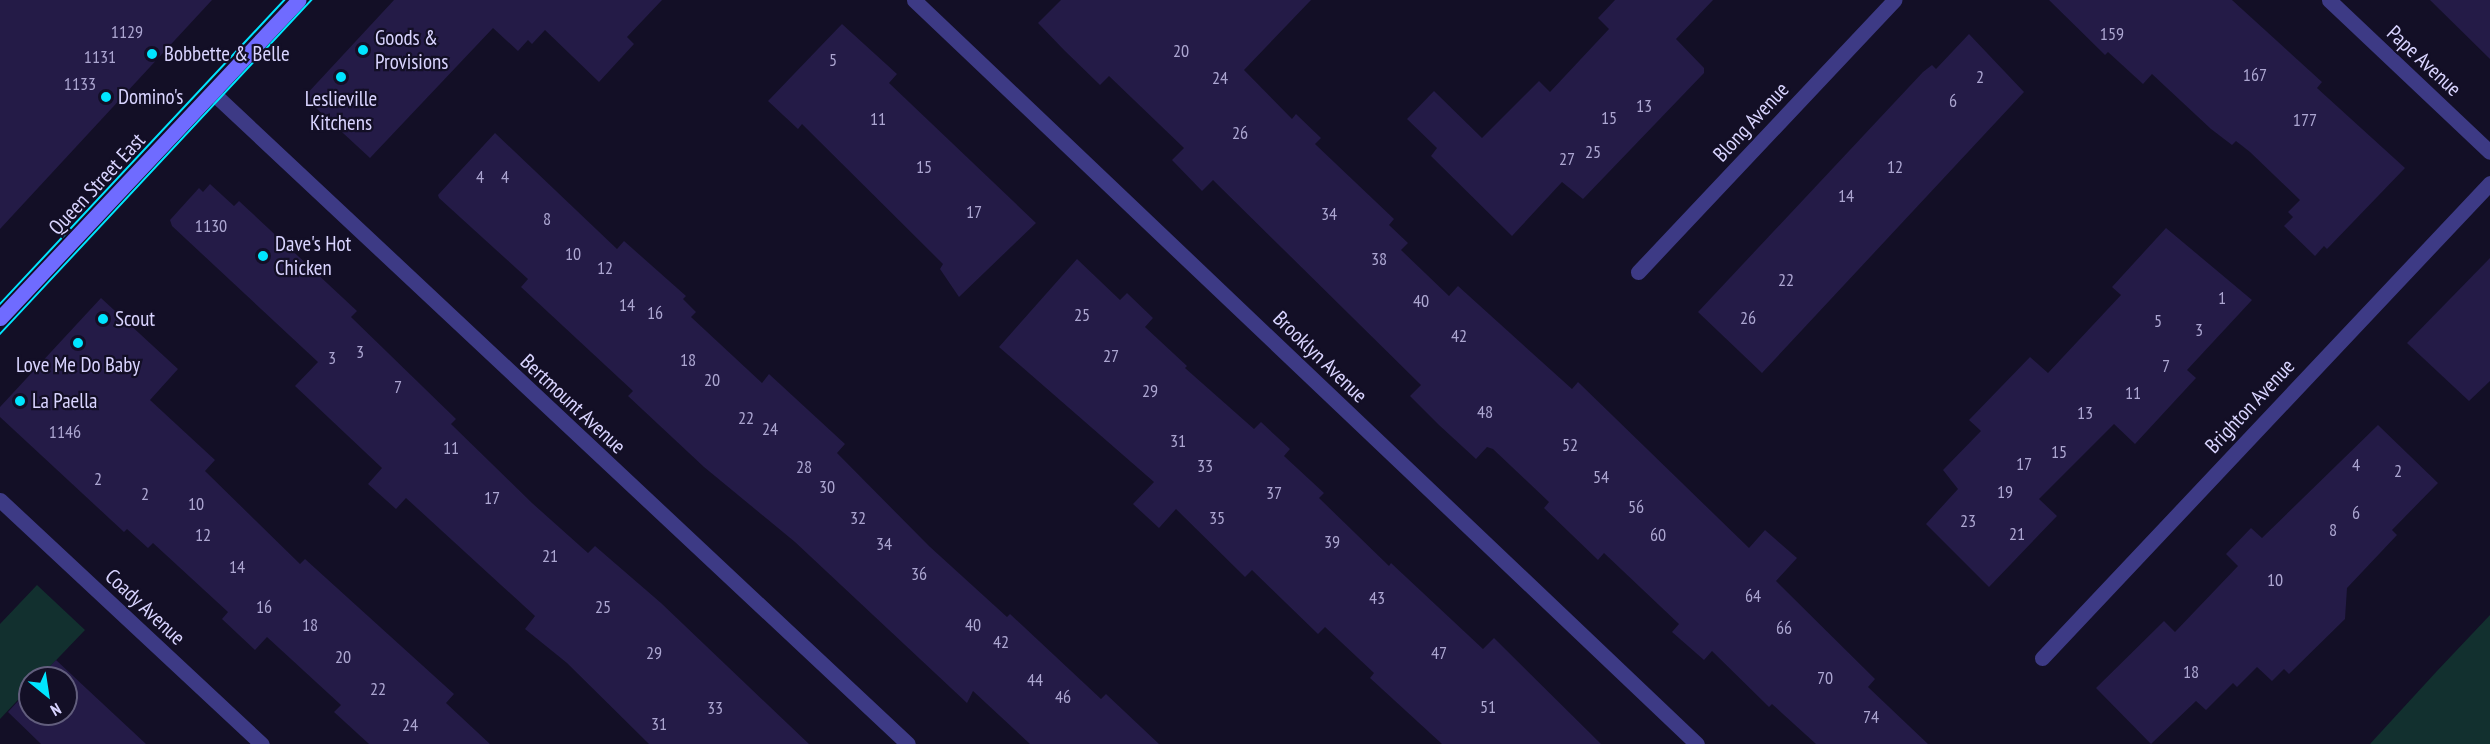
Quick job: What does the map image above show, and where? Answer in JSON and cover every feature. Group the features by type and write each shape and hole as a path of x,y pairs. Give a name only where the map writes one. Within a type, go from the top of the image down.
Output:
{"main road":[{"name":"Queen Street East","path":"0,318 299,0"}],"street":[{"name":"Brooklyn Avenue","path":"914,0 1697,744"},
{"name":"Blong Avenue","path":"1638,272 1894,0"},
{"name":"Pape Avenue","path":"2329,0 2490,152"},
{"name":"Bertmount Avenue","path":"213,93 908,744"},
{"name":"Brighton Avenue","path":"2042,658 2490,183"},
{"name":"Coady Avenue","path":"0,500 262,744"}],"green space":[{"path":"37,585 85,630 50,666 18,666 18,700 0,719 0,624"},
{"path":"2490,615 2490,744 2370,744 2437,671"}],"building":[{"path":"0,0 212,0 0,229"},
{"path":"394,0 662,0 627,37 634,44 599,82 545,30 532,44 528,40 518,51 493,28 370,158 304,97"},
{"path":"1061,0 1311,0 1244,70 1292,119 1296,114 1321,138 1315,144 1394,219 1389,225 1408,243 1401,250 1449,296 1458,286 1572,389 1578,382 1749,548 1765,530 1797,558 1776,581 1875,679 1868,687 1928,744 1816,744 1772,704 1769,707 1712,651 1704,660 1672,632 1679,624 1604,553 1598,560 1544,508 1549,502 1493,449 1487,447 1476,459 1439,425 1410,396 1421,385 1213,180 1202,191 1172,160 1184,148 1109,76 1100,85 1064,50 1038,23"},
{"path":"1615,0 1713,0 1676,39 1704,68 1704,73 1583,199 1562,182 1512,236 1431,156 1437,148 1407,119 1434,91 1482,138 1539,81 1550,92 1609,29 1598,18"},
{"path":"2049,0 2232,0 2322,82 2317,88 2405,168 2327,249 2324,246 2315,256 2284,226 2293,217 2288,212 2300,200 2250,152 2236,141 2232,145 2211,129 2152,74 2143,84 2108,52 2105,55"},
{"path":"2430,0 2490,0 2490,59"},
{"path":"842,24 897,74 889,83 1036,223 959,297 940,269 943,264 802,124 798,129 768,101"},
{"path":"1969,34 2024,92 1762,373 1698,312 1923,72 1932,65 1936,69"},
{"path":"495,133 617,249 624,241 686,296 683,299 696,312 691,317 762,383 769,374 845,444 837,453 929,546 1007,617 1010,614 1101,699 1106,694 1159,744 1030,744 973,691 967,703 795,542 704,467 628,396 633,391 521,287 528,279 439,198 438,195"},
{"path":"210,184 234,206 239,201 357,311 351,317 456,419 451,424 532,503 588,553 595,546 661,603 809,744 649,744 567,663 525,629 535,616 406,498 396,509 368,484 382,468 295,386 318,362 172,226 170,220 199,188 203,192"},
{"path":"2166,228 2252,300 2187,370 2196,378 2135,444 2114,424 2039,499 2057,516 1989,587 1926,524 1958,489 1943,470 1981,431 1969,420 2030,357 2048,373 2121,295 2112,287"},
{"path":"2490,258 2490,381 2469,401 2407,343"},
{"path":"1077,259 1120,300 1127,293 1153,318 1145,327 1187,366 1185,368 1254,429 1261,422 1290,449 1284,456 1324,493 1319,498 1389,566 1391,563 1483,649 1494,638 1601,744 1442,744 1370,678 1374,673 1325,627 1318,634 1252,570 1245,577 1176,509 1159,528 1133,504 1154,482 999,347"},
{"path":"101,298 178,369 150,400 215,460 205,471 300,564 305,559 454,694 446,703 490,744 369,744 334,712 341,705 267,637 255,650 222,619 228,612 153,543 148,548 127,529 124,532 0,417 0,407"},
{"path":"2378,425 2438,483 2392,530 2397,535 2347,588 2345,619 2289,674 2284,669 2272,681 2257,667 2237,687 2233,683 2206,710 2196,701 2151,744 2096,688 2164,621 2175,632 2238,566 2226,554 2251,528 2262,538"},
{"path":"56,660 62,666 50,666"},
{"path":"78,681 146,744 41,744 22,726 78,726"},
{"path":"18,701 18,722 8,712"}],"tram line":[{"path":"0,304 284,0"},
{"path":"0,334 312,0"}],"place":[{"name":"Goods & Provisions","path":"363,50"},
{"name":"Bobbette & Belle","path":"152,54"},
{"name":"Leslieville Kitchens","path":"341,77"},
{"name":"Domino's","path":"106,97"},
{"name":"Dave's Hot Chicken","path":"263,256"},
{"name":"Scout","path":"103,319"},
{"name":"Love Me Do Baby","path":"78,343"},
{"name":"La Paella","path":"20,401"}]}
